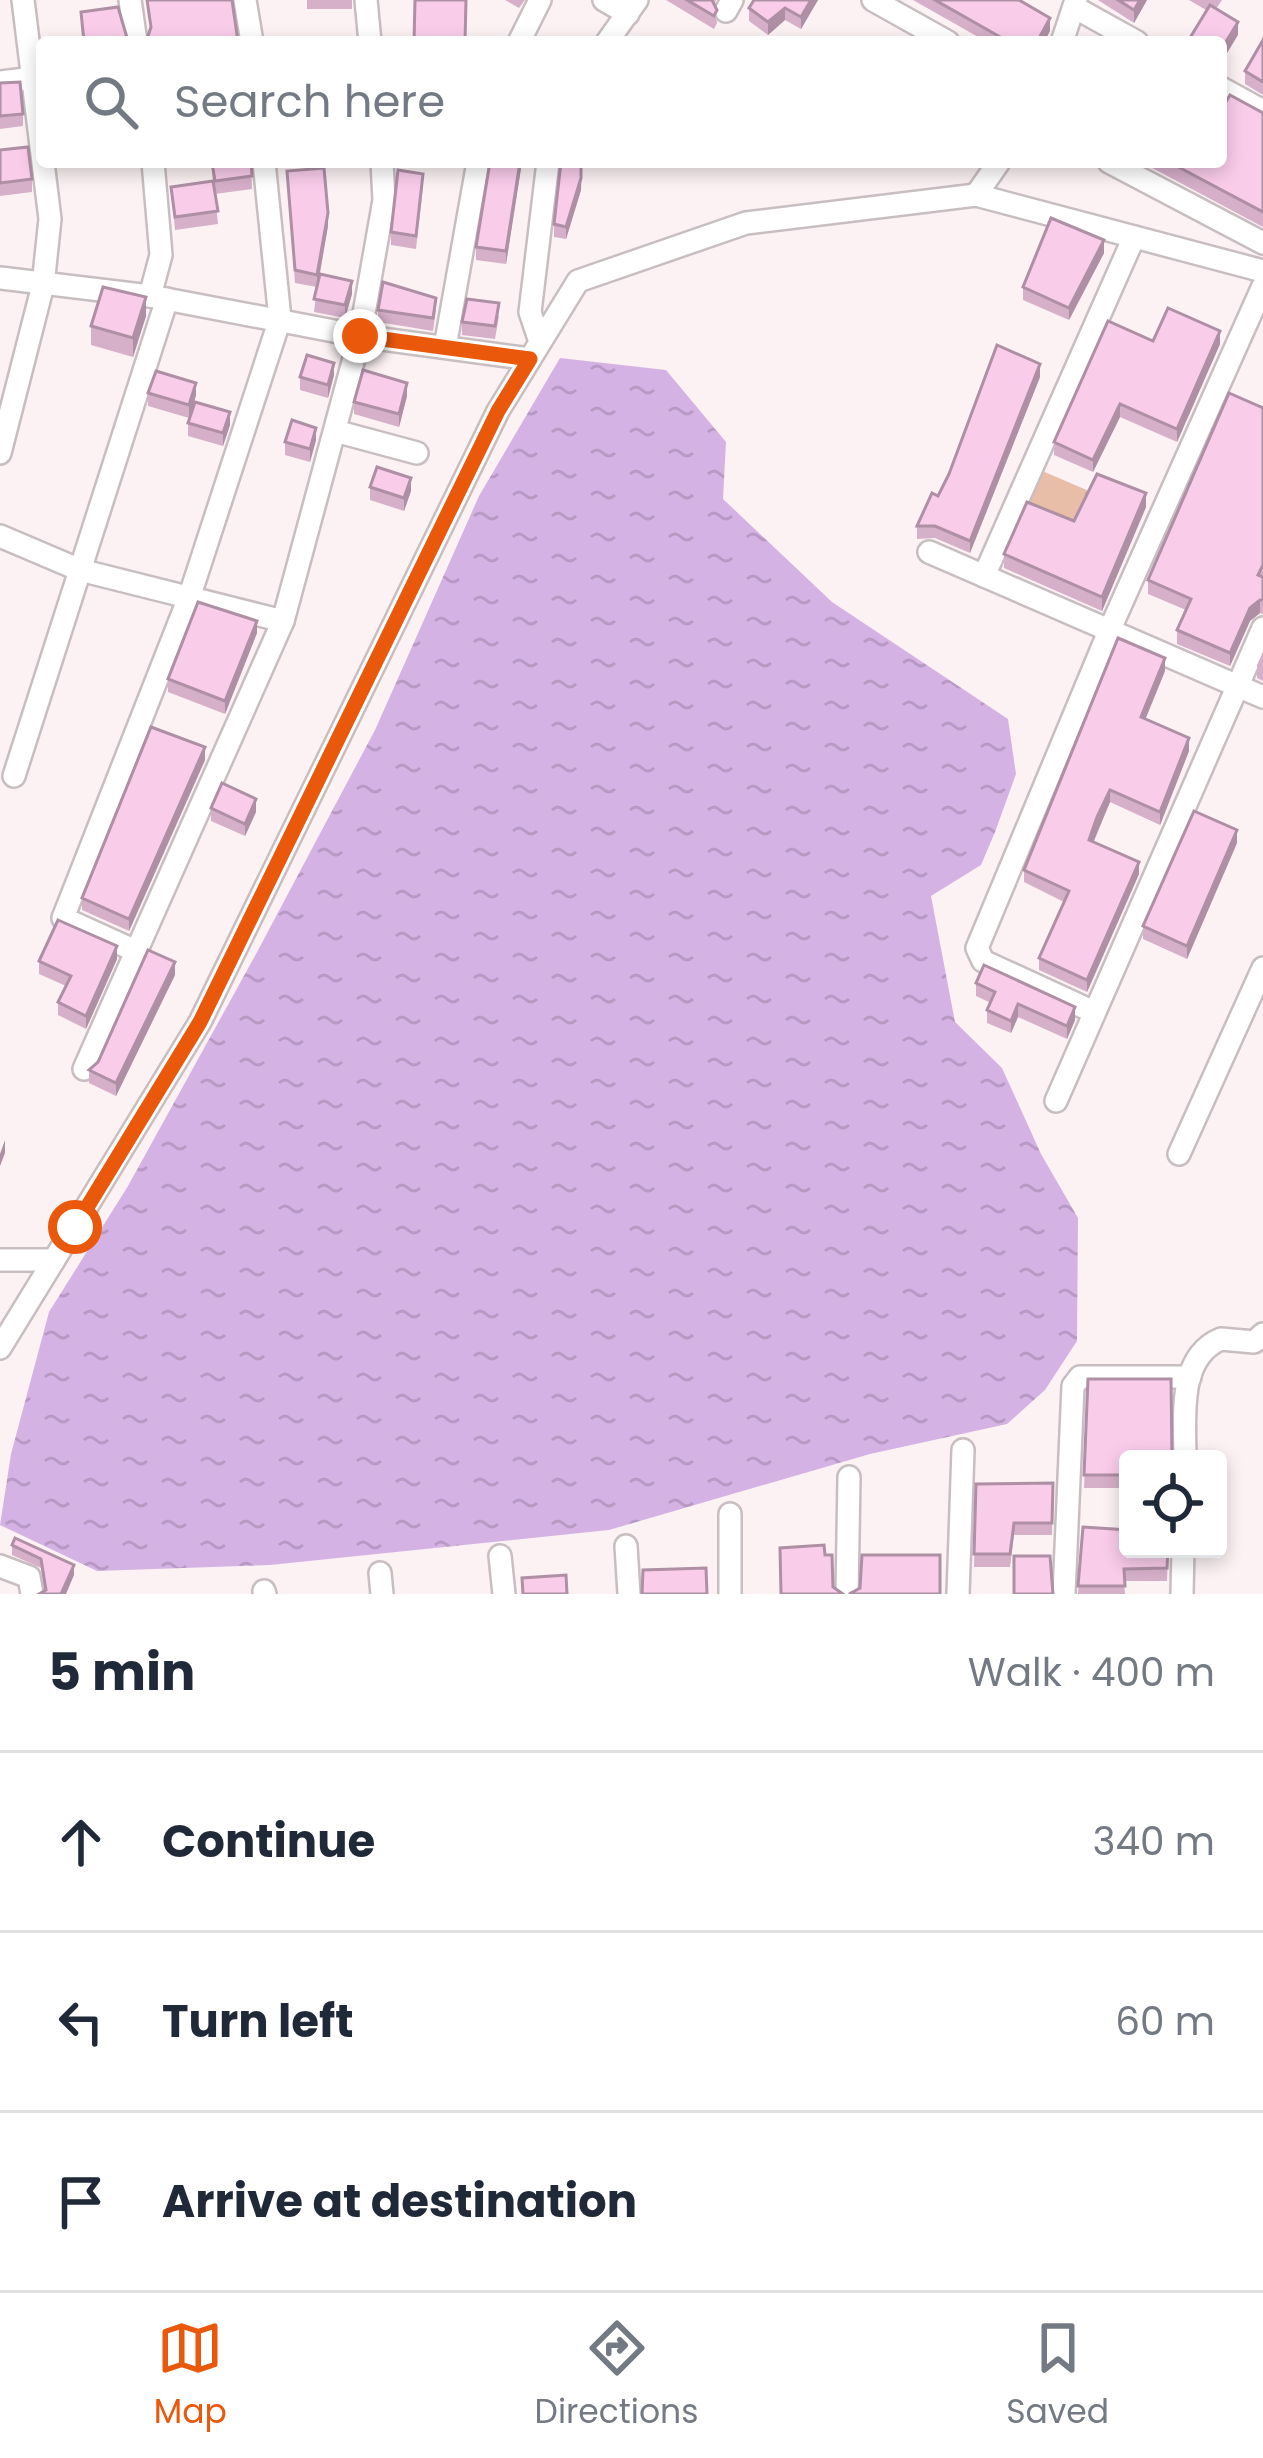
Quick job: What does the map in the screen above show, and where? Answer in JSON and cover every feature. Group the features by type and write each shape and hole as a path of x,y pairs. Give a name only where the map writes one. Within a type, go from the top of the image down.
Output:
{"street":[{"path":"0,82 36,78 23,0"},
{"path":"130,0 135,36"},
{"path":"245,0 251,36"},
{"path":"366,0 369,36"},
{"path":"522,36 540,0"},
{"path":"604,0 632,7 611,36"},
{"path":"873,0 937,36"},
{"path":"1064,36 1075,4 1127,36"},
{"path":"1227,91 1263,111"},
{"path":"0,453 43,285 50,219 45,168"},
{"path":"14,776 159,297 161,255 154,168"},
{"path":"138,952 63,918 190,595 280,319 265,168"},
{"path":"84,1069 283,621 360,336 384,200 382,168"},
{"path":"445,347 477,168"},
{"path":"535,351 530,312 547,168"},
{"path":"976,195 995,168"},
{"path":"1120,168 1263,243"},
{"path":"0,1348 200,1022 498,411 578,280 746,223 976,195 1263,271"},
{"path":"985,576 1134,237"},
{"path":"0,278 159,297 360,336 445,347 535,351"},
{"path":"1094,1012 982,961 976,953 1109,629 1263,286"},
{"path":"335,431 417,453"},
{"path":"0,536 80,570 283,621"},
{"path":"929,552 1263,698"},
{"path":"1056,1101 1263,628"},
{"path":"1179,1154 1263,968"},
{"path":"1,1264 54,1260"},
{"path":"1186,1450 1190,1378 1208,1345 1229,1338 1254,1342 1263,1334"},
{"path":"1064,1594 1073,1386 1080,1377 1101,1374 1190,1378"},
{"path":"958,1594 963,1450"},
{"path":"847,1594 849,1477"},
{"path":"730,1514 730,1594"},
{"path":"626,1546 629,1594"},
{"path":"500,1556 504,1594"},
{"path":"1182,1594 1183,1558"},
{"path":"0,1566 29,1577 32,1594"}],"green space":[{"path":"1040,470 1089,491 1074,527 1024,505"}],"water":[{"path":"560,358 666,370 726,442 723,499 832,602 1008,719 1016,774 981,865 931,896 955,1022 1002,1068 1041,1154 1078,1218 1077,1341 1045,1390 1007,1424 870,1454 609,1530 270,1565 97,1571 0,1525 11,1454 49,1312 128,1186 256,954 375,730 479,496"}],"building":[{"path":"147,0 232,0 237,36 148,36"},
{"path":"415,0 466,0 465,36 414,36"},
{"path":"687,0 712,0 717,10 714,16"},
{"path":"754,0 811,0 801,17 785,8 768,22 749,8"},
{"path":"935,0 1019,0 1050,18 1040,36 998,36"},
{"path":"1118,0 1140,0 1134,10"},
{"path":"1210,5 1238,22 1227,40 1227,36 1191,36"},
{"path":"118,7 127,36 83,36 81,12"},
{"path":"1263,40 1263,82 1245,71"},
{"path":"20,82 23,114 0,116 0,83"},
{"path":"1230,95 1263,113 1263,212 1180,168 1227,168"},
{"path":"28,147 32,179 0,183 0,150"},
{"path":"213,168 251,168 252,176 215,181"},
{"path":"324,168 328,213 317,275 295,270 287,171"},
{"path":"489,168 519,168 506,251 476,247"},
{"path":"560,168 581,168 566,227 554,224"},
{"path":"398,170 423,174 416,236 391,232"},
{"path":"213,181 218,211 175,217 171,187"},
{"path":"1051,218 1104,240 1069,308 1023,287"},
{"path":"320,274 352,281 345,305 314,299"},
{"path":"383,282 436,298 433,318 378,310"},
{"path":"103,287 146,297 133,338 91,326"},
{"path":"467,299 499,303 495,326 462,322"},
{"path":"1168,308 1220,331 1177,429 1120,404 1093,460 1054,442 1108,321 1153,341"},
{"path":"997,345 1040,364 970,541 935,526 917,526 932,493 938,496 949,474"},
{"path":"307,355 334,363 328,385 300,377"},
{"path":"363,370 407,383 399,414 354,402"},
{"path":"156,371 196,383 189,405 148,393"},
{"path":"1229,393 1263,408 1263,565 1258,575 1263,577 1263,600 1250,608 1230,653 1177,630 1191,599 1148,580"},
{"path":"195,402 230,412 223,433 188,423"},
{"path":"292,420 316,428 310,449 285,442"},
{"path":"377,467 411,478 404,498 370,487"},
{"path":"1097,474 1146,493 1102,597 1004,554 1027,502 1074,521"},
{"path":"198,602 257,621 225,701 168,679"},
{"path":"1118,638 1165,658 1141,717 1189,738 1160,812 1110,790 1097,817 1089,840 1139,862 1087,980 1039,958 1069,891 1024,870"},
{"path":"151,727 205,747 129,919 82,898"},
{"path":"222,783 256,799 245,824 211,808"},
{"path":"1194,811 1237,830 1187,946 1143,926"},
{"path":"58,920 117,946 86,1016 58,1002 71,976 39,961"},
{"path":"148,950 175,962 116,1083 89,1070 98,1062"},
{"path":"984,965 1075,1007 1067,1026 1018,1004 1011,1021 987,1010 995,992 976,983"},
{"path":"1088,1379 1171,1379 1172,1450 1119,1450 1119,1475 1084,1475"},
{"path":"1053,1483 1052,1523 1014,1523 1010,1554 974,1554 976,1484"},
{"path":"1083,1527 1119,1529 1119,1558 1168,1558 1167,1568 1124,1569 1125,1586 1078,1586"},
{"path":"15,1538 74,1565 61,1594 39,1594 46,1590 41,1559 12,1545"},
{"path":"824,1545 825,1555 832,1555 833,1587 843,1594 781,1594 780,1548"},
{"path":"862,1555 940,1555 940,1594 849,1594 860,1588"},
{"path":"1014,1556 1050,1556 1053,1594 1014,1594"},
{"path":"706,1568 707,1594 642,1594 643,1570"},
{"path":"566,1575 567,1594 523,1594 522,1578"}],"route":[{"path":"75,1227 200,1022 498,411 530,359 360,336"}]}
